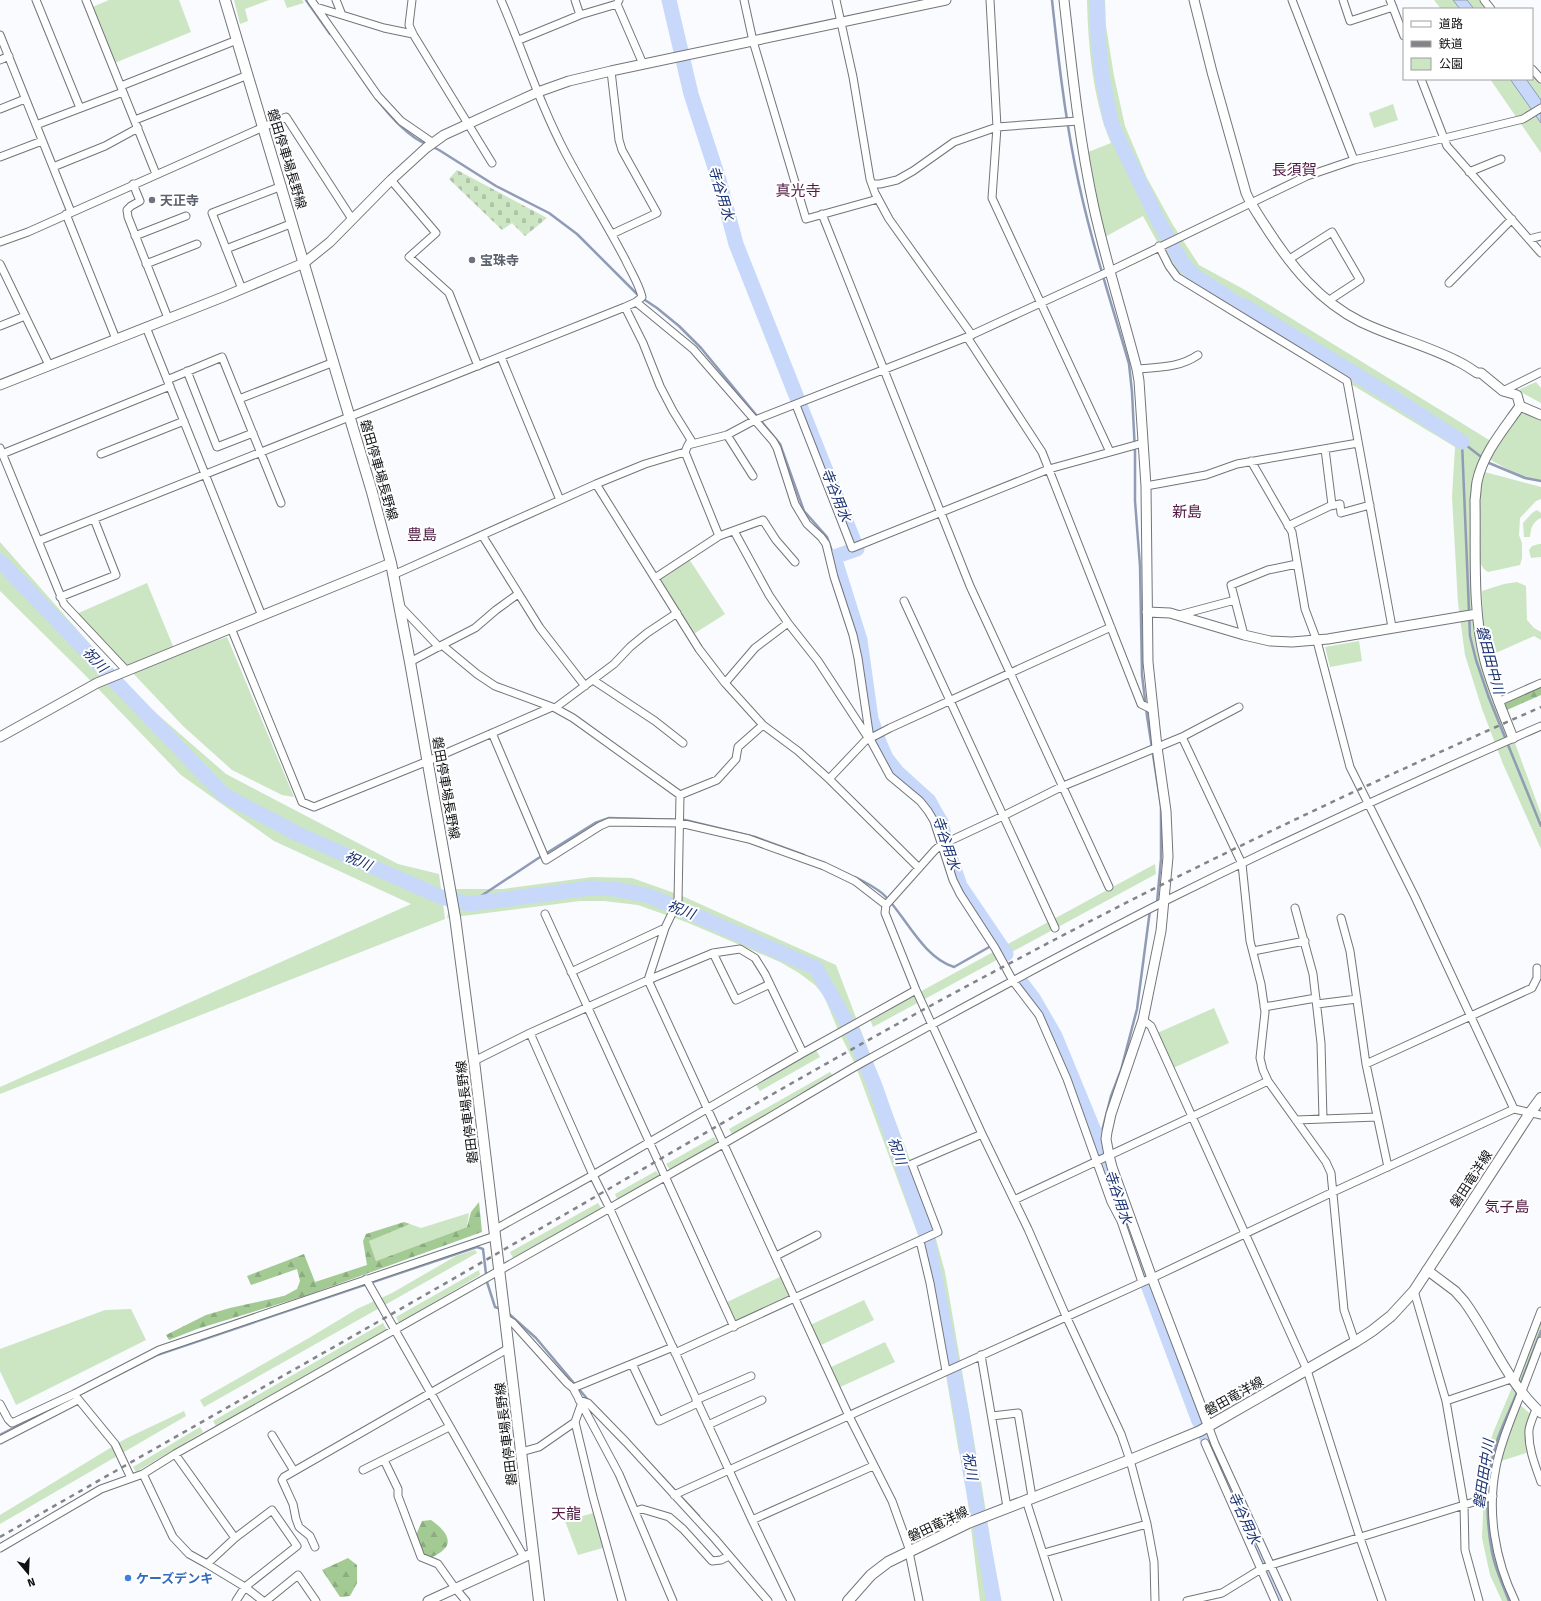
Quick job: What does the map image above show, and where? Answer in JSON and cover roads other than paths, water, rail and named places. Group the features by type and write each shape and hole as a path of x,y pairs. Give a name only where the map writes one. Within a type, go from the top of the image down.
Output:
{"main road":[{"name":"磐田停車場長野線","path":"225,0 334,362 391,563 454,911 474,1061 494,1233 500,1270 521,1452 529,1555 539,1601"},
{"name":"磐田竜洋線","path":"848,1601 871,1575 888,1562 968,1523 1130,1460 1182,1438 1307,1370 1372,1331 1391,1316 1414,1291 1541,1098"}],"street":[{"path":"36,0 80,108"},
{"path":"86,0 156,174"},
{"path":"311,0 378,96 401,121 429,146"},
{"path":"336,0 342,15"},
{"path":"412,0 409,25 413,34 492,163"},
{"path":"38,541 502,357 625,307 636,302 642,297 612,234 567,156 538,92 519,40 501,0"},
{"path":"575,0 580,15"},
{"path":"744,0 753,41 806,219 878,199"},
{"path":"836,0 853,78 872,184 878,199 889,219 969,336 1042,452 1141,704 1153,710"},
{"path":"0,385 304,263 330,242 391,180 429,146 444,135 538,92 569,81 611,71 946,0"},
{"path":"990,0 997,127 992,198 1110,452"},
{"path":"1064,0 1078,121 1094,208 1137,369 1146,486 1148,662 1157,747 1166,810 1168,857 1161,931 1143,1020 1111,1114 1106,1139 1109,1155 1152,1278 1215,1444 1287,1601"},
{"path":"1194,0 1212,72 1244,186 1250,202 1288,260 1306,282 1340,310 1362,322 1456,360 1477,374 1481,373 1502,391 1517,395 1520,406"},
{"path":"1292,0 1354,160"},
{"path":"1343,0 1350,21 1392,4 1403,33"},
{"path":"1484,0 1490,8"},
{"path":"519,40 580,15 618,2 643,64"},
{"path":"316,7 384,28 413,34"},
{"path":"0,35 53,167 116,339"},
{"path":"36,125 80,108 237,40"},
{"path":"0,60 9,56"},
{"path":"1533,70 1541,79"},
{"path":"611,71 619,140 622,150 657,213 612,234"},
{"path":"135,120 248,75"},
{"path":"1421,80 1447,146 1541,253"},
{"path":"0,109 25,99"},
{"path":"688,445 727,434 755,420 969,336 1110,271 1250,202 1307,176 1354,160 1523,119 1541,108"},
{"path":"0,242 28,232 286,117 352,219"},
{"path":"872,184 880,184 897,180 913,171 954,142 997,127 1078,121"},
{"path":"53,167 105,146 138,128"},
{"path":"0,157 42,141"},
{"path":"1470,172 1501,159"},
{"path":"391,180 436,233 409,257 449,293 478,366"},
{"path":"133,184 140,200 127,210 128,217 168,318"},
{"path":"242,289 212,213 282,186"},
{"path":"822,214 970,586 1061,787 1109,887"},
{"path":"135,236 186,216"},
{"path":"1449,283 1512,219"},
{"path":"226,249 293,223"},
{"path":"1288,260 1332,232 1360,280 1328,301"},
{"path":"1529,239 1541,236"},
{"path":"146,264 198,244"},
{"path":"1159,246 1169,266 1177,276 1347,381 1392,627"},
{"path":"1,267 49,365"},
{"path":"636,302 693,349 773,441 777,448 795,504 807,524 826,544 834,577 853,634 870,739"},
{"path":"625,307 643,342 660,386 691,440 685,452 719,536"},
{"path":"0,326 25,316"},
{"path":"146,327 262,616"},
{"path":"1137,369 1177,366 1198,355"},
{"path":"124,671 64,604 60,597 1,451 169,383 187,372 222,357 281,503"},
{"path":"502,357 560,500"},
{"path":"239,399 334,362"},
{"path":"187,372 217,447 253,433"},
{"path":"1502,391 1541,372"},
{"path":"796,404 852,548 1049,469 1143,443"},
{"path":"1520,406 1541,415"},
{"path":"1513,738 1498,702 1485,660 1477,614 1475,500 1477,482 1481,468 1494,442 1520,406"},
{"path":"101,454 184,421"},
{"path":"727,434 753,476"},
{"path":"1146,486 1206,475 1237,464 1251,461 1358,443"},
{"path":"1325,448 1332,506"},
{"path":"393,575 596,484 645,464 685,452"},
{"path":"1251,461 1292,532 1305,609 1317,641 1350,767 1415,897 1514,1110"},
{"path":"596,484 699,649 724,683 763,725 798,751 829,779 919,868"},
{"path":"1288,526 1332,506 1340,504 1341,513 1370,505"},
{"path":"60,597 116,574 94,519"},
{"path":"655,578 719,536 763,520 776,540 795,562"},
{"path":"734,531 769,595 788,623 818,661 870,739 890,776 920,801 934,821 953,880 960,894 995,948 1013,981 1041,1021 1067,1079 1111,1202 1121,1221 1142,1282"},
{"path":"482,535 540,628 585,686"},
{"path":"0,737 97,683 391,563"},
{"path":"1244,635 1231,585 1268,570 1297,564"},
{"path":"410,662 475,628 518,594"},
{"path":"1179,615 1235,600"},
{"path":"904,601 1055,928"},
{"path":"399,604 441,646 477,674 495,686 554,708 573,718 680,795"},
{"path":"1147,612 1159,611 1179,615 1244,635 1270,641 1292,642 1317,641 1392,627 1477,614"},
{"path":"231,628 302,802 314,807 554,708 614,664 647,632 676,613"},
{"path":"724,683 755,648 788,623"},
{"path":"829,779 865,741 890,728 1111,627"},
{"path":"593,680 655,721 683,742"},
{"path":"1498,702 1541,683"},
{"path":"1155,1601 1154,1562 1147,1524 1130,1460 1121,1434 1066,1316 1028,1228 982,1134 916,990 886,920 885,913 886,905 935,850 942,845 1061,787 1182,737 1240,707"},
{"path":"680,795 717,780 736,759 738,747 763,725"},
{"path":"0,1548 101,1489 143,1474 174,1454 724,1143 855,1067 1013,981 1164,902 1242,864 1541,726"},
{"path":"492,733 546,860 600,826 609,822 680,823 748,839 824,866 855,881 886,905"},
{"path":"1182,737 1242,864 1250,941 1261,984 1264,1007 1260,1058 1263,1070 1268,1081 1326,1162 1331,1173 1344,1310 1355,1342"},
{"path":"680,795 678,901 665,928 648,980 849,1416 892,1501 910,1551 919,1601"},
{"path":"1295,908 1313,974 1321,1043 1323,1119"},
{"path":"545,914 586,1008 650,1142 664,1176 734,1327"},
{"path":"1341,918 1350,951 1366,1064 1388,1167"},
{"path":"571,972 665,928"},
{"path":"1253,951 1305,941"},
{"path":"474,1061 530,1033 648,980 713,953 740,949 755,958 770,984 803,1053"},
{"path":"713,953 736,1000 770,984"},
{"path":"1366,1064 1532,988 1537,978 1537,968"},
{"path":"0,1440 159,1350 366,1279 494,1233 803,1053 916,990"},
{"path":"1264,1007 1316,1001 1357,999"},
{"path":"1143,1020 1151,1026 1307,1370 1360,1538 1382,1601"},
{"path":"530,1033 697,1402 791,1601"},
{"path":"1014,1200 1268,1081"},
{"path":"674,1496 1152,1278 1333,1192 1514,1110 1541,1115"},
{"path":"1296,1120 1377,1117"},
{"path":"573,1388 632,1364 734,1327 938,1232 912,1164 982,1134"},
{"path":"776,1256 817,1235"},
{"path":"920,1240 930,1283 946,1371"},
{"path":"1427,1270 1455,1291 1464,1301 1516,1386 1538,1411 1529,1429 1530,1444 1541,1482"},
{"path":"366,1279 449,1427 529,1555 428,1601"},
{"path":"1414,1291 1446,1401 1464,1505 1465,1550 1479,1601"},
{"path":"1515,1601 1502,1567 1496,1544 1493,1522 1495,1468 1516,1386 1541,1311"},
{"path":"505,1318 513,1323 573,1388 619,1474 673,1601"},
{"path":"1446,1401 1516,1386 1541,1340"},
{"path":"315,1547 310,1536 299,1527 293,1504 282,1480 294,1471 509,1348"},
{"path":"981,1355 1007,1507"},
{"path":"632,1364 659,1421 751,1376"},
{"path":"0,1404 8,1419 12,1423 76,1397"},
{"path":"76,1397 115,1444 131,1478"},
{"path":"708,1425 762,1400"},
{"path":"580,1402 576,1422 593,1497 622,1601"},
{"path":"580,1402 588,1404 626,1442 768,1601"},
{"path":"992,1416 1018,1413 1029,1498 1058,1601"},
{"path":"521,1452 539,1447 576,1422"},
{"path":"363,1470 449,1427"},
{"path":"272,1435 294,1471"},
{"path":"1205,1444 1275,1601"},
{"path":"174,1454 235,1538"},
{"path":"384,1460 398,1489 398,1496 421,1557 438,1564 466,1601"},
{"path":"752,1520 873,1466"},
{"path":"143,1474 173,1537 189,1554 245,1587 263,1601"},
{"path":"1187,1601 1222,1593 1261,1569 1271,1565 1493,1496"},
{"path":"636,1511 642,1509 669,1517 683,1529 712,1561 721,1560 729,1556"},
{"path":"208,1564 235,1538 272,1510 297,1546 245,1587 236,1601"},
{"path":"1044,1553 1147,1524"},
{"path":"266,1601 298,1575 316,1601"}],"water":[{"path":"1453,0 1467,0 1473,8 1459,8"},
{"path":"1511,80 1527,80 1541,100 1541,123"}],"waterway":[{"path":"306,0 330,34"},
{"name":"寺谷用水","path":"669,0 691,94 719,180 736,244 857,549 834,557 860,640 871,719 879,742 886,758 897,772 929,801 941,822 947,848 960,886 1006,954"},
{"path":"1052,0 1064,103 1080,190 1129,364 1132,392 1135,452 1135,501 1140,566 1142,675 1161,806 1161,859 1157,902"},
{"path":"1097,0 1098,37 1102,75 1111,122 1159,222 1183,264 1195,276 1238,305 1244,306 1399,401 1462,442"},
{"path":"354,67 372,93"},
{"path":"376,98 405,130 426,144"},
{"path":"431,146 496,186 549,213 577,234 639,296 679,326 701,348 780,444 804,511 827,537 834,557"},
{"name":"磐田田中川","path":"1462,442 1470,636 1476,660 1489,698 1541,826"},
{"path":"1462,442 1489,463 1525,478 1541,481"},
{"name":"祝川","path":"0,561 224,795 298,834 441,897 469,904 590,888 615,889 649,896 816,968 854,1035 875,1086 927,1237 963,1421 970,1471 994,1601"},
{"path":"469,904 595,823 609,818 685,820 755,837 804,855"},
{"path":"855,877 883,894 894,906 924,946 943,962 954,967 998,942"},
{"path":"1099,1143 1111,1096 1121,1070 1137,1009 1150,910"},
{"name":"寺谷用水","path":"1020,981 1033,998 1055,1036 1099,1143 1144,1274 1199,1421"},
{"path":"0,1435 157,1355 477,1247 483,1249 487,1282 495,1307 501,1309"},
{"path":"507,1312 536,1338 589,1401"},
{"name":"磐田田中川","path":"1520,1385 1541,1331"},
{"name":"磐田田中川","path":"1509,1601 1493,1558 1488,1524 1488,1495 1494,1451 1500,1432 1518,1390"},
{"name":"寺谷用水","path":"1206,1436 1282,1601"},
{"path":"641,1454 699,1516"}],"railway":[{"path":"0,1537 448,1282 764,1099 954,993 1082,925 1277,828 1409,766 1541,707"}],"place":[{"name":"天正寺","path":"152,200"},
{"name":"宝珠寺","path":"472,260"},
{"name":"ケーズデンキ","path":"128,1578"}],"district":[{"name":"長須賀","path":"1294,170"},
{"name":"真光寺","path":"798,191"},
{"name":"新島","path":"1187,512"},
{"name":"豊島","path":"422,535"},
{"name":"気子島","path":"1507,1207"},
{"name":"天龍","path":"566,1514"}]}
